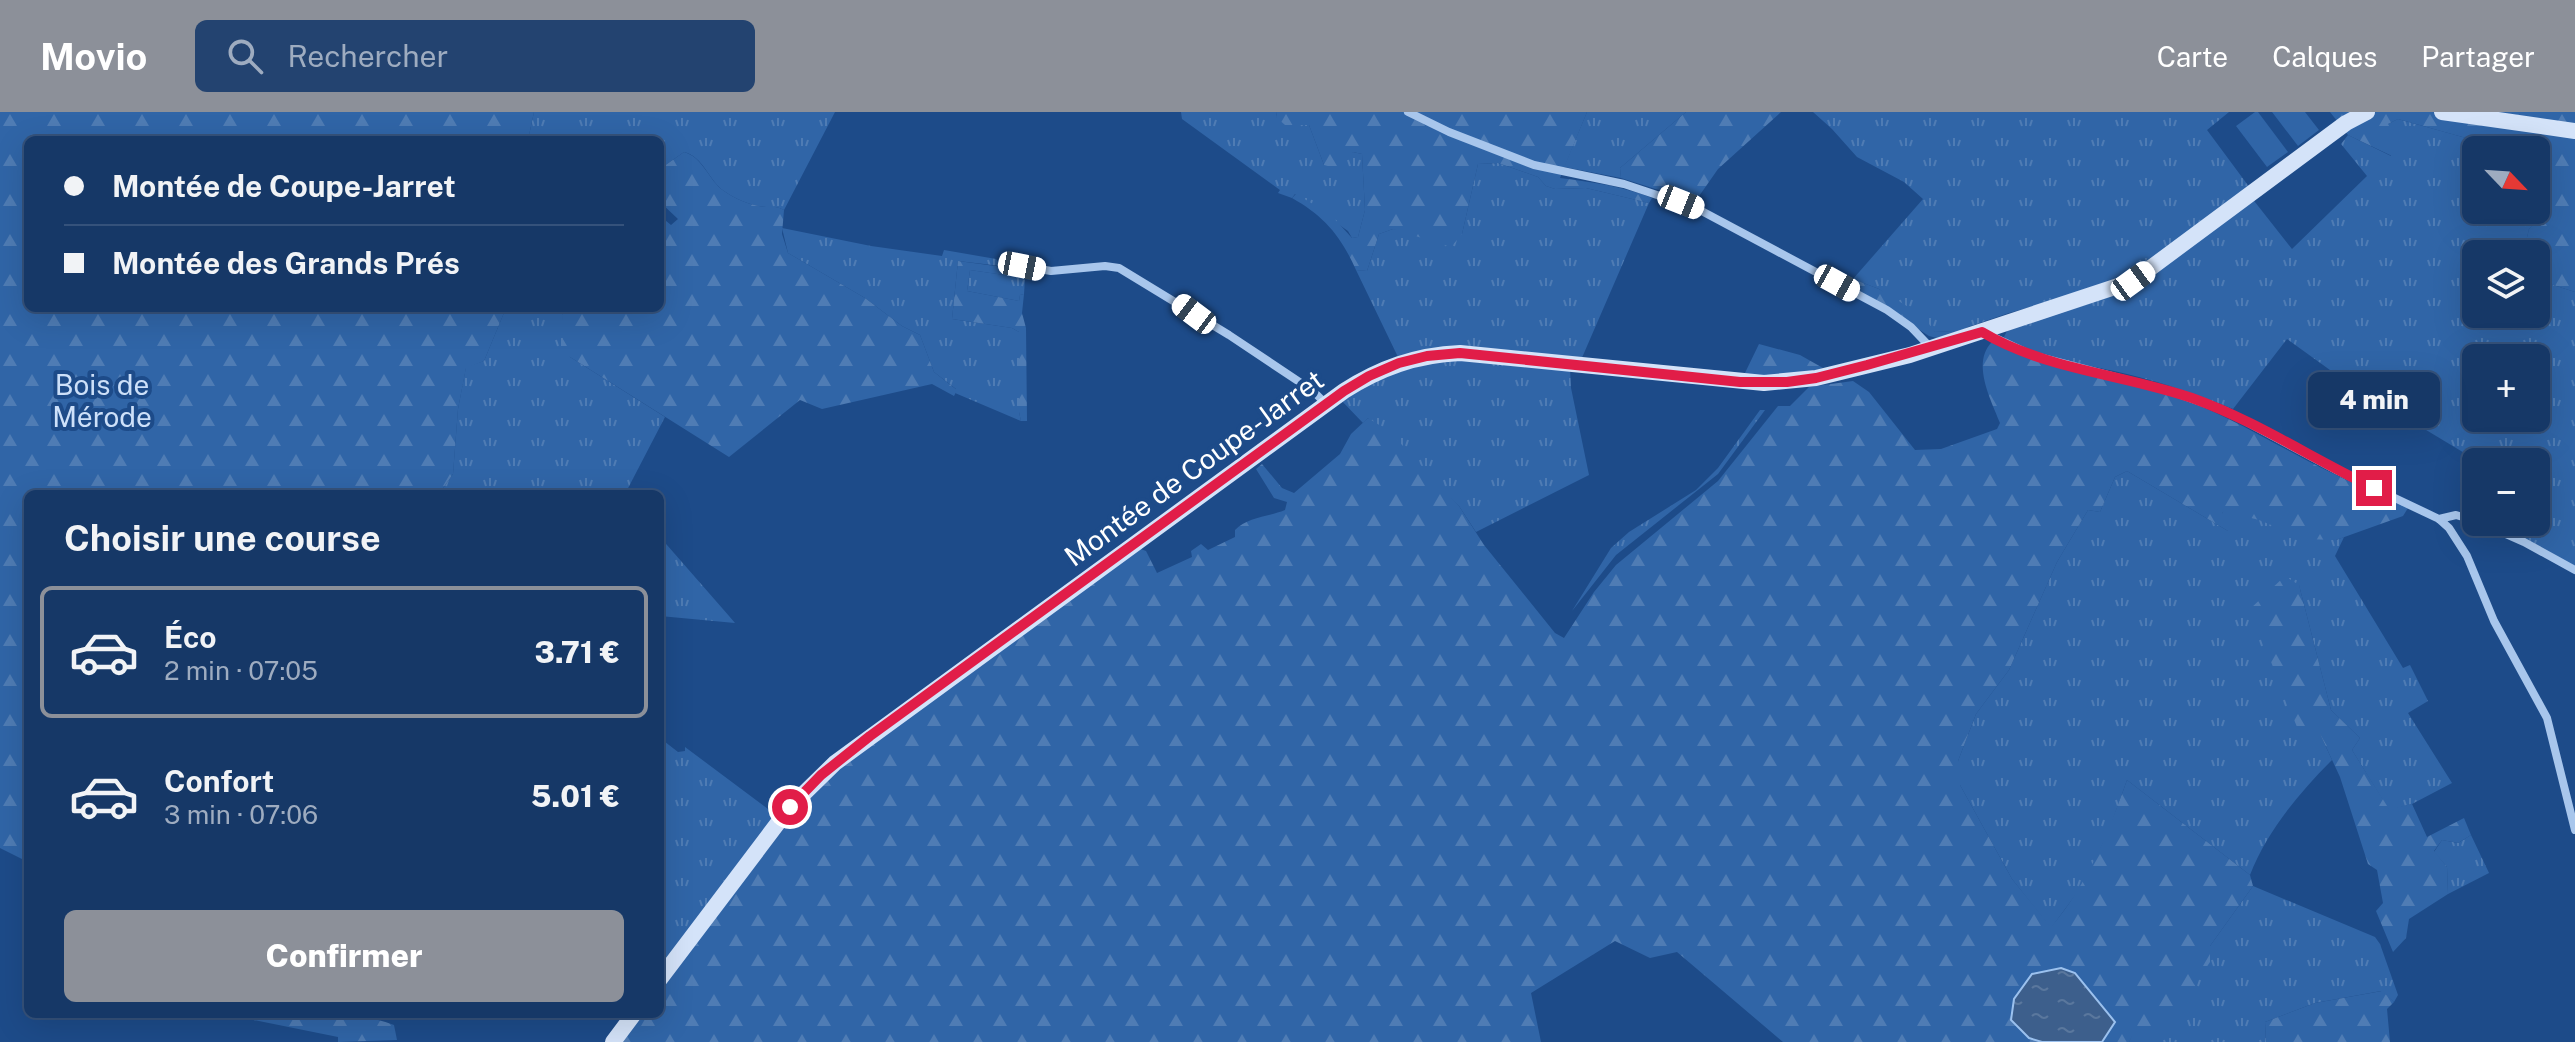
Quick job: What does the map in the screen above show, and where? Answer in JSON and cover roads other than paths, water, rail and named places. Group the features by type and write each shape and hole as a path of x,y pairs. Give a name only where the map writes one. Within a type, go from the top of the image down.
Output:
{"main road":[{"name":"Montée de Coupe-Jarret","path":"664,974 781,818 821,775 1326,404 1385,368 1443,353 1486,353 1764,383 1816,378 1931,348 2133,281 2346,123 2367,112"},
{"path":"2442,112 2575,131"},
{"path":"613,1042 631,1018"}],"street":[{"path":"1408,112 1449,132 1534,165 1624,184 1696,208 1887,310 1911,327 1931,348"},
{"path":"1005,263 1051,271 1105,266 1119,268 1229,335 1313,391 1326,404"},
{"path":"1982,332 2032,355 2170,391 2226,411 2338,471 2439,519 2449,528 2467,556 2501,635 2547,718 2575,830"},
{"path":"2439,519 2462,517"},
{"path":"2511,536 2575,570"}],"water":[{"path":"2061,968 2075,973 2115,1022 2102,1042 2042,1042 2029,1038 2011,1020 2014,999 2032,974"}],"park label":[{"name":"Bois de Mérode","path":"102,401"}]}
